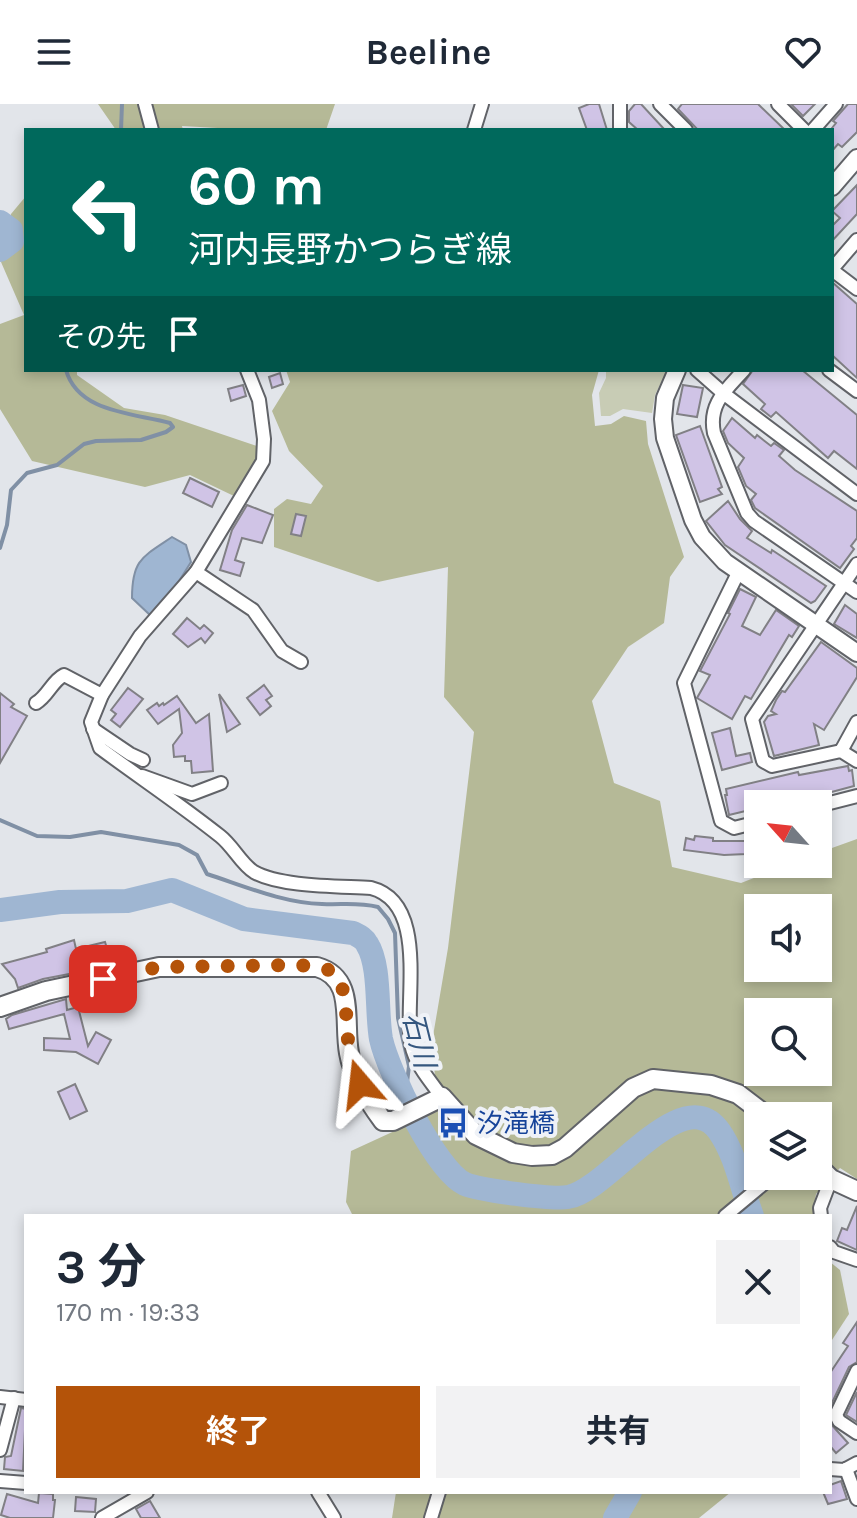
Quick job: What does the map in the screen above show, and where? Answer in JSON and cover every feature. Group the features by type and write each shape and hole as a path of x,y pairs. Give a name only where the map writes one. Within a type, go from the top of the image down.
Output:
{"main road":[{"path":"0,1007 46,991 159,967 300,965 329,970 340,981 345,997 349,1055 360,1084 383,1121 393,1121 440,1099 476,1135 513,1153 532,1156 552,1155 565,1148 633,1088 653,1079 711,1085 738,1094 749,1102"},
{"path":"832,1177 857,1191"}],"street":[{"path":"145,104 151,128"},
{"path":"475,128 482,104"},
{"path":"620,104 620,128"},
{"path":"660,104 684,128"},
{"path":"778,104 802,128"},
{"path":"815,128 836,104"},
{"path":"834,185 857,158"},
{"path":"834,267 857,240"},
{"path":"834,271 857,289"},
{"path":"248,372 259,400 264,439 263,461 196,572 140,636 102,695 91,722 100,748 226,840 255,872 275,879 315,885 371,888 399,906 407,927 410,949 409,1021 412,1048 440,1099"},
{"path":"676,372 665,398 663,419 671,462 702,537 739,571 857,653"},
{"path":"699,372 857,494"},
{"path":"742,372 713,407 711,419 747,513 754,521 857,592"},
{"path":"832,372 857,391"},
{"path":"857,564 752,719 763,761 772,766 841,751 857,761"},
{"path":"739,571 684,683 721,821 734,828 744,826"},
{"path":"196,572 253,610 282,651 301,662"},
{"path":"36,703 64,675 102,695"},
{"path":"841,751 857,722"},
{"path":"93,729 143,760"},
{"path":"135,774 192,794 221,783"},
{"path":"832,802 857,796"},
{"path":"727,1214 756,1190"},
{"path":"821,1214 823,1190"},
{"path":"832,1250 857,1260"},
{"path":"857,1371 836,1415 839,1421 857,1433"},
{"path":"0,1397 20,1399 0,1450"},
{"path":"832,1469 852,1466 857,1499"},
{"path":"0,1481 24,1483"},
{"path":"102,1518 143,1494"},
{"path":"319,1494 334,1518"},
{"path":"431,1518 438,1494"}],"green space":[{"path":"98,104 335,104 327,128 115,128"},
{"path":"24,198 24,315 1,262 11,214"},
{"path":"24,315 24,372 77,372 124,408 165,415 260,447 258,462 236,497 190,475 145,487 32,461 0,409 0,324"},
{"path":"287,372 598,372 592,395 595,426 611,424 624,416 646,421 648,444 684,557 670,577 664,623 628,647 592,701 614,783 660,801 672,867 741,883 754,878 832,878 832,848 857,839 857,1179 840,1168 832,1177 832,1102 744,1102 744,1190 820,1190 816,1194 813,1214 352,1214 346,1202 351,1151 438,1111 432,1042 448,948 474,732 444,697 448,567 378,582 274,547 274,509 287,499 311,504 323,486 289,451 272,411 290,382"},
{"path":"606,372 666,372 655,395 652,413 623,409 610,416 601,416 599,393"},
{"path":"832,1264 840,1270 849,1314 832,1340"},
{"path":"396,1494 729,1494 699,1518 392,1518"}],"water":[{"path":"172,537 186,545 191,562 174,589 151,616 132,598 134,575 146,555"}],"building":[{"path":"599,104 606,128 586,128 579,108"},
{"path":"635,104 641,104 663,128 636,128 629,122 629,111"},
{"path":"682,104 758,104 783,128 696,128 678,109"},
{"path":"791,104 815,104 803,116"},
{"path":"848,104 857,104 857,132 842,147 838,144 834,149 832,128 836,123 833,121"},
{"path":"857,185 857,214 834,239 834,224 840,218 834,209"},
{"path":"834,284 857,304 857,378 834,357"},
{"path":"752,372 804,372 857,415 857,469 834,451 828,458 776,412 771,417 761,409 765,404 743,384"},
{"path":"280,373 283,384 272,388 269,377"},
{"path":"243,385 246,396 231,401 228,389"},
{"path":"683,385 703,388 697,417 677,414"},
{"path":"732,418 755,438 757,435 771,446 774,443 784,450 779,456 795,470 857,511 857,538 851,546 854,549 840,568 755,508 751,500 756,494 746,486 738,467 744,458 728,443 723,431"},
{"path":"700,426 722,494 700,502 676,435"},
{"path":"190,478 219,492 212,507 183,493"},
{"path":"728,501 752,531 747,538 771,553 772,550 826,586 815,601 811,603 725,545 706,521"},
{"path":"247,505 273,515 262,543 242,538 235,560 244,563 240,576 220,570 232,530"},
{"path":"296,514 306,516 301,536 291,534"},
{"path":"740,589 756,597 742,626 760,635 776,610 799,626 792,637 789,635 751,699 745,696 732,719 697,698 710,675 700,671"},
{"path":"845,605 857,614 857,638 834,624"},
{"path":"187,618 200,629 204,625 213,633 205,643 201,638 188,647 173,634"},
{"path":"821,642 857,668 857,677 824,730 814,724 819,745 774,756 764,722 768,716 776,714 771,711 776,700"},
{"path":"264,685 272,696 266,700 271,706 260,715 247,698"},
{"path":"128,688 143,699 120,727 111,720 116,714 111,710"},
{"path":"0,693 14,704 11,707 27,716 0,763"},
{"path":"219,694 240,724 227,732"},
{"path":"177,696 196,723 209,714 213,771 192,773 191,761 185,761 185,756 174,757 173,745 182,733 179,709 158,724 147,710 157,703 164,705"},
{"path":"730,728 736,756 750,753 752,762 722,770 712,733"},
{"path":"848,766 849,771 852,770 854,786 832,792 744,790 744,811 729,815 726,789 798,772 799,775"},
{"path":"695,836 713,838 713,841 744,841 744,854 684,850 686,838 694,840"},
{"path":"74,940 76,949 105,942 109,955 83,962 85,971 43,979 18,988 15,979 2,964 47,952 46,949"},
{"path":"66,999 67,1010 78,1007 88,1046 96,1032 111,1040 98,1064 76,1052 44,1050 44,1038 70,1039 64,1014 9,1029 6,1019 12,1015"},
{"path":"75,1084 87,1111 70,1119 58,1092"},
{"path":"857,1206 857,1250 837,1241 842,1228 847,1230"},
{"path":"857,1322 857,1362 849,1367 832,1403 832,1370 848,1346 843,1343"},
{"path":"857,1392 857,1422 846,1415"},
{"path":"21,1408 24,1409 23,1471 4,1469 5,1457 11,1456"},
{"path":"832,1425 848,1443 836,1453 832,1448"},
{"path":"841,1481 847,1499 828,1504 824,1494 832,1494 832,1484"},
{"path":"7,1494 38,1503 39,1494 53,1494 53,1518 10,1518 1,1515"},
{"path":"76,1497 96,1499 95,1512 75,1511"},
{"path":"150,1501 160,1518 141,1518 136,1509"}],"waterway":[{"path":"121,128 122,104"},
{"name":"石川","path":"0,222 11,230 12,241 0,250"},
{"path":"0,548 7,525 11,490 27,473 57,465 84,444 141,440 173,427 170,423 95,403 72,384 67,372"},
{"path":"0,820 37,836 70,837 101,832 179,845 197,855 207,874 264,893 307,903 378,907 395,933 398,1018 409,1066 405,1099"},
{"name":"石川","path":"0,910 60,902 127,901 172,890 244,919 353,933 364,940 371,953 381,1039 393,1073 428,1141 453,1175 465,1184 516,1194 568,1197 603,1177 666,1127 685,1119 704,1119 725,1140 751,1214"},
{"name":"石川","path":"615,1518 629,1494"}],"place":[{"name":"汐滝橋","path":"453,1123"}],"route":[{"path":"103,979 159,967 300,965 329,970 340,981 345,997 349,1055 360,1084"}]}
